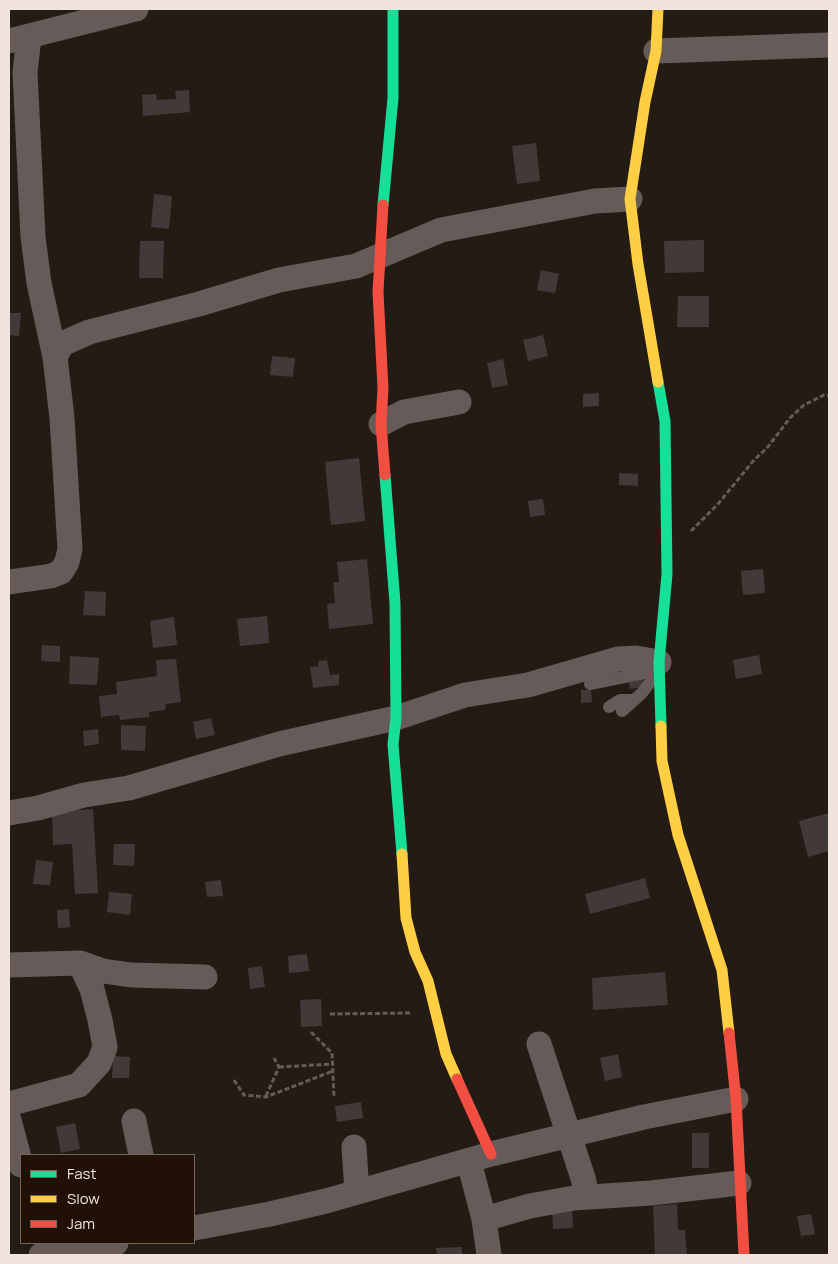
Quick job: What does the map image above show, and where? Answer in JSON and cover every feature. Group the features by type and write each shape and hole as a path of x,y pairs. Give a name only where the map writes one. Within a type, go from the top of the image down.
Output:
{"street":[{"path":"9,582 51,576 61,572 67,562 70,549 64,435 55,358 38,284 33,237 25,72 34,29 136,9"},
{"path":"393,9 393,98 386,159 378,292 382,388 381,424 395,603 396,718 393,744 400,806 406,918 414,952 428,980 446,1054 480,1158 484,1219 489,1255"},
{"path":"658,9 656,51 644,102 630,199 638,264 665,421 666,598 659,666 662,761 678,835 722,970 736,1099 744,1255"},
{"path":"656,51 829,45"},
{"path":"55,358 62,344 89,332 199,304 279,280 356,266 380,254 441,230 595,201 630,199"},
{"path":"381,424 404,412 459,402"},
{"path":"9,813 38,808 84,794 129,788 279,744 396,718 465,696 528,685 618,659 636,658 659,666"},
{"path":"360,725 378,730 393,744"},
{"path":"9,965 80,963 103,971 205,977"},
{"path":"9,1104 79,1085 99,1063 105,1047 100,1020 92,989 80,963"},
{"path":"539,1044 584,1180 586,1197"},
{"path":"195,1228 270,1214 569,1135 644,1117 736,1099"},
{"path":"9,1120 20,1161"},
{"path":"134,1121 141,1154"},
{"path":"354,1147 357,1192"},
{"path":"484,1219 530,1206 586,1197 651,1193 739,1183"},
{"path":"39,1255 108,1248"}],"lane":[{"path":"590,684 659,666"},
{"path":"622,711 642,693 659,666"},
{"path":"609,708 620,700 632,700"}],"path":[{"path":"667,555 718,504 754,460 767,448 790,418 804,405 824,395 829,396"},
{"path":"330,1014 435,1012"},
{"path":"311,1032 332,1053 334,1098"},
{"path":"274,1058 279,1067"},
{"path":"279,1067 333,1064"},
{"path":"266,1097 279,1067"},
{"path":"234,1080 244,1095 266,1097 333,1071"}],"building":[{"path":"189,90 190,112 143,116 142,95 156,94 157,100 176,99 175,91"},
{"path":"536,143 540,181 517,184 512,146"},
{"path":"154,194 172,196 169,229 151,227"},
{"path":"704,240 704,272 665,273 664,241"},
{"path":"140,241 164,241 163,278 139,278"},
{"path":"541,270 559,274 555,293 537,290"},
{"path":"678,296 709,296 709,327 677,327"},
{"path":"9,313 21,313 19,336 9,335"},
{"path":"543,335 548,356 528,361 523,340"},
{"path":"272,356 295,358 293,377 270,375"},
{"path":"503,359 508,385 492,388 487,363"},
{"path":"599,393 599,406 583,407 583,394"},
{"path":"359,458 365,521 331,525 325,462"},
{"path":"619,473 638,474 638,486 619,485"},
{"path":"543,499 545,515 530,517 528,501"},
{"path":"367,559 373,624 329,629 327,604 335,603 333,582 339,582 337,562"},
{"path":"763,569 765,593 743,595 741,571"},
{"path":"85,591 106,592 105,616 83,615"},
{"path":"267,616 269,643 240,646 237,619"},
{"path":"174,617 177,645 153,648 150,621"},
{"path":"42,645 60,646 60,662 41,661"},
{"path":"759,655 762,674 736,679 733,660"},
{"path":"70,656 99,658 97,685 69,684"},
{"path":"176,659 181,702 166,704 165,710 149,712 149,717 120,720 119,715 101,717 99,696 117,694 116,682 157,676 156,660"},
{"path":"327,660 330,675 339,674 339,685 313,688 310,667 319,666 318,661"},
{"path":"642,676 643,687 630,689 628,678"},
{"path":"581,690 591,690 592,702 581,703"},
{"path":"211,718 215,735 196,739 193,722"},
{"path":"121,725 146,726 145,751 121,750"},
{"path":"98,729 99,744 84,746 83,731"},
{"path":"93,809 98,893 75,894 72,844 53,845 52,812"},
{"path":"829,813 829,851 808,857 799,821"},
{"path":"114,844 135,844 134,866 113,865"},
{"path":"36,860 53,862 50,885 33,884"},
{"path":"645,878 650,898 590,914 585,894"},
{"path":"221,880 223,896 207,897 205,882"},
{"path":"109,892 132,894 130,915 107,912"},
{"path":"69,909 70,927 58,928 57,910"},
{"path":"307,954 309,971 289,973 288,956"},
{"path":"262,966 265,987 250,989 248,968"},
{"path":"665,972 668,1005 593,1010 592,978"},
{"path":"321,999 322,1026 301,1027 300,1000"},
{"path":"618,1054 622,1077 605,1081 600,1058"},
{"path":"113,1056 130,1057 129,1078 112,1078"},
{"path":"361,1102 363,1118 337,1122 335,1106"},
{"path":"75,1123 80,1149 61,1153 56,1127"},
{"path":"692,1133 709,1133 709,1168 692,1168"},
{"path":"572,1204 573,1228 553,1229 552,1206"},
{"path":"677,1204 678,1230 685,1230 687,1255 655,1255 653,1206"},
{"path":"811,1214 815,1234 801,1236 797,1216"},
{"path":"462,1247 462,1255 437,1255 436,1248"}],"traffic: fast":[{"path":"383,205 393,98 393,9"},
{"path":"658,382 665,421 667,574 659,662 661,726"},
{"path":"385,475 395,603 396,718 393,744 402,854"}],"traffic: slow":[{"path":"658,9 656,51 645,102 630,199 638,264 658,382"},
{"path":"661,726 662,761 678,835 722,970 729,1033"},
{"path":"402,854 406,918 415,952 428,981 446,1054 457,1079"}],"traffic: jam":[{"path":"383,205 378,292 383,388 381,424 385,475"},
{"path":"729,1033 736,1099 744,1255"},
{"path":"457,1079 491,1154"}]}
